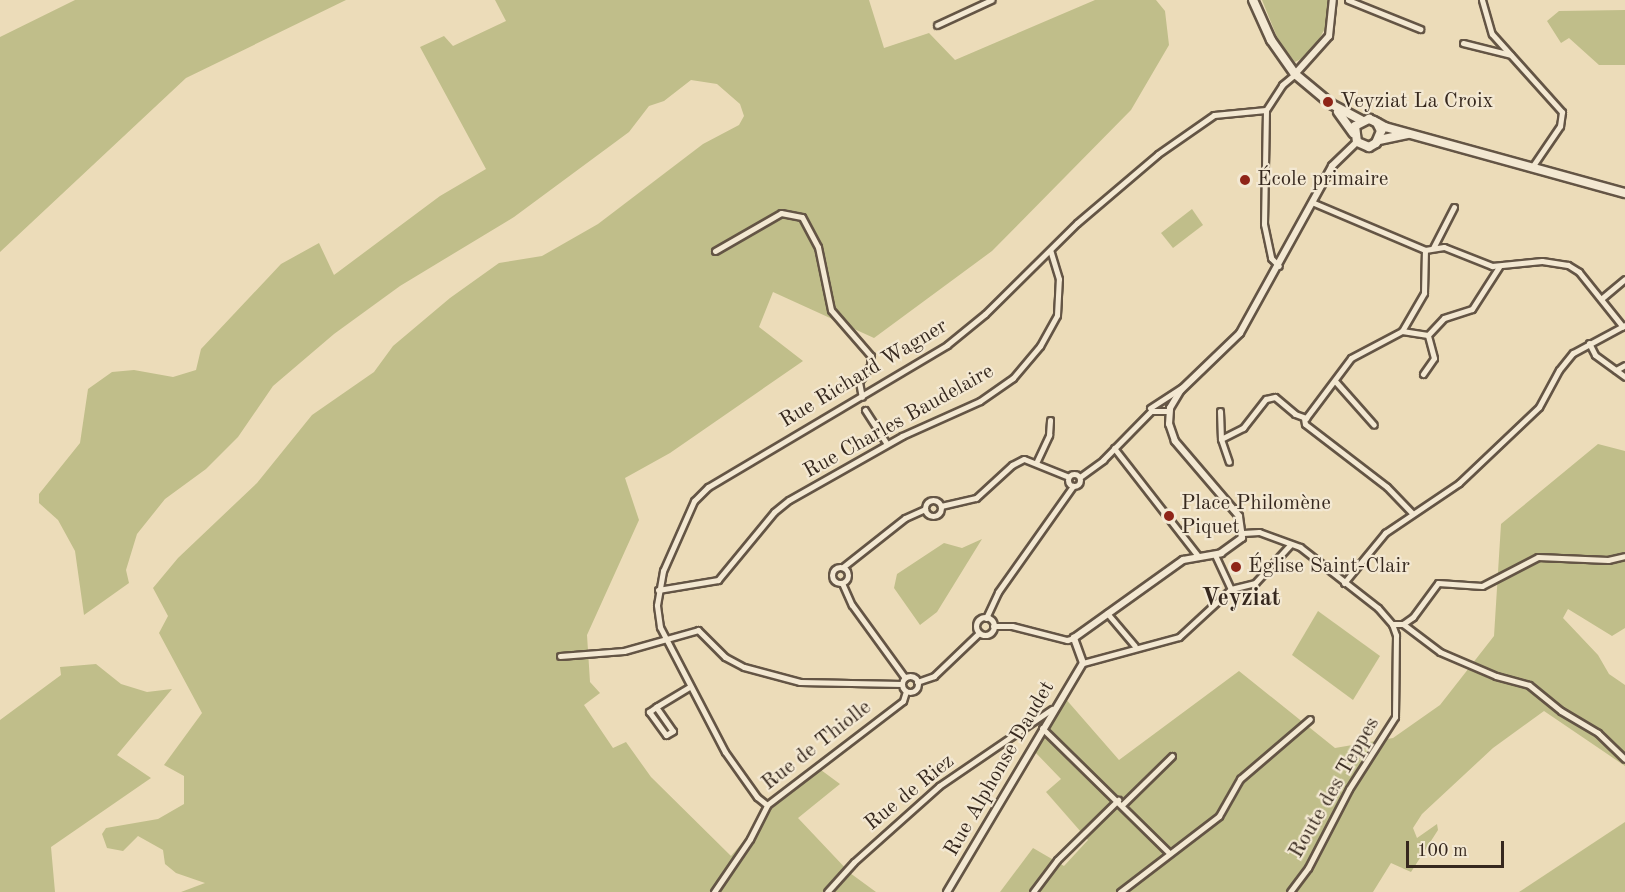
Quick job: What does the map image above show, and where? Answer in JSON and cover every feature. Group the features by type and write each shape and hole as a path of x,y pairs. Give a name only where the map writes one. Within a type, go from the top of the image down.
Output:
{"main road":[{"path":"1253,0 1270,40 1295,74 1331,104 1361,120 1625,193"},
{"path":"1331,104 1357,142 1369,147 1379,140 1413,134"},
{"path":"1353,133 1361,120"},
{"path":"1377,123 1379,140"}],"street":[{"path":"937,25 991,0"},
{"path":"1280,266 1270,255 1264,205 1266,110 1282,85 1329,36 1333,0"},
{"path":"1348,0 1420,29"},
{"path":"1482,0 1492,34 1562,112 1560,126 1532,167"},
{"path":"1463,43 1510,55"},
{"name":"Rue Richard Wagner","path":"767,805 757,797 725,752 665,639 658,615 658,590 691,506 702,491 862,397 956,338 1158,154 1206,119 1222,113 1266,110"},
{"path":"905,678 852,604 842,583 832,576 834,569 843,567 905,518 925,509 930,501 941,506 976,498 1012,465 1024,459 1037,461 1069,477 1080,477 1098,465 1155,404 1185,386 1230,345 1280,266 1332,166 1357,142"},
{"path":"1314,203 1425,250 1433,248 1454,250 1499,267 1542,261 1568,265 1624,326 1589,343 1563,363 1539,407 1459,483 1412,513 1379,538 1344,583"},
{"path":"1433,248 1454,207"},
{"path":"715,251 781,213 802,217 818,247 831,310 871,356 870,366 859,382 862,397"},
{"name":"Rue Charles Baudelaire","path":"658,590 718,580 774,512 887,444 996,392 1040,346 1057,315 1059,279 1050,250"},
{"path":"1304,418 1336,382 1351,358 1402,331 1424,293 1425,250"},
{"path":"1428,335 1444,318 1472,309 1499,267"},
{"path":"1601,299 1625,279"},
{"path":"1402,331 1428,335"},
{"path":"1422,374 1434,358 1428,335"},
{"path":"1589,343 1595,356 1625,377"},
{"path":"1616,370 1625,365"},
{"path":"1336,382 1374,425"},
{"path":"986,618 993,626 1012,626 1067,640 1074,638 1183,560 1215,555 1233,547 1243,533 1239,516 1175,441 1169,411 1185,386"},
{"path":"1221,439 1243,428 1266,399 1275,397 1304,418 1305,424 1387,487 1412,513"},
{"path":"1144,417 1154,409 1169,411"},
{"path":"865,410 887,444"},
{"path":"1220,411 1221,439 1229,462"},
{"path":"1037,461 1049,435 1050,420"},
{"path":"1114,448 1198,557"},
{"path":"1069,477 1072,486"},
{"path":"979,633 976,623 986,618 998,592 1072,486 1079,485 1080,477"},
{"path":"925,509 934,516 941,506"},
{"path":"1243,533 1259,532 1300,547 1392,624 1402,624 1440,651 1496,676 1529,685 1561,711 1598,732 1625,759"},
{"path":"1074,638 1083,663 1136,646 1179,637 1231,589 1256,583 1291,544"},
{"path":"1215,555 1231,589"},
{"path":"1402,624 1438,583 1482,586 1517,566 1553,555 1608,560 1625,556"},
{"path":"842,583 849,576 843,567"},
{"path":"1107,613 1136,646"},
{"name":"Route des Teppes","path":"1290,892 1308,868 1349,789 1395,717 1397,653 1392,624"},
{"path":"979,633 987,635 993,626"},
{"path":"560,656 624,651 698,630 734,663 800,682 902,684"},
{"path":"917,682 934,675 979,633"},
{"name":"Rue Alphonse Daudet","path":"947,892 1041,727 1083,663"},
{"path":"902,684 906,691 916,690 917,682 913,677 905,678"},
{"path":"902,684 905,678"},
{"path":"656,707 673,731 666,735 649,712 656,707 689,687"},
{"name":"Rue de Thiolle","path":"714,892 750,839 767,805 903,700 906,691"},
{"name":"Rue de Riez","path":"827,892 854,862 939,786 1052,709"},
{"path":"1120,892 1219,816 1240,779 1310,718"},
{"path":"1041,727 1169,853"},
{"path":"1033,892 1057,860 1172,756"}],"shaded area":[{"path":"75,0 346,0 186,78 0,252 0,37"},
{"path":"495,0 869,0 884,48 929,33 955,60 1095,0 1156,0 1165,11 1169,45 1131,110 992,251 874,338 773,292 759,327 803,361 670,453 625,478 639,520 587,635 590,682 600,693 584,705 613,748 626,742 651,777 731,856 770,810 821,770 840,784 798,818 850,873 876,892 181,892 205,883 176,873 165,864 163,850 138,836 123,851 107,848 102,834 106,828 158,819 184,804 184,776 164,765 202,713 159,633 168,616 153,588 178,558 257,483 312,415 374,372 393,346 450,298 499,263 542,256 598,224 703,144 739,125 744,116 740,104 717,84 691,80 664,101 649,106 629,132 514,217 400,286 334,334 273,386 238,437 206,469 165,499 137,534 126,570 129,583 84,615 75,551 58,520 39,503 39,494 80,443 88,389 112,372 134,370 173,377 196,370 201,349 281,264 319,243 334,275 440,196 486,169 420,47 444,36 453,46 506,21"},
{"path":"1262,0 1329,0 1329,21 1311,54 1295,62 1279,42"},
{"path":"1625,10 1625,65 1599,65 1569,38 1561,43 1547,21 1559,11"},
{"path":"1192,209 1203,225 1173,248 1161,233"},
{"path":"1598,444 1625,451 1625,628 1612,636 1568,609 1563,618 1598,655 1609,674 1625,685 1625,766 1544,711 1493,748 1422,814 1413,828 1417,838 1437,824 1438,830 1411,872 1391,863 1373,892 1000,892 1033,848 1064,866 1088,840 1046,792 1061,779 1034,751 1064,697 1119,760 1239,671 1335,748 1393,738 1440,705 1494,636 1501,524"},
{"path":"982,539 937,612 920,625 894,588 897,574 944,543 962,548"},
{"path":"1318,611 1380,656 1353,700 1292,655"},
{"path":"96,664 121,684 147,692 172,689 117,755 151,778 51,847 55,892 0,892 0,720 61,675 60,667"},
{"path":"1625,822 1625,892 1519,892"}],"place":[{"name":"Veyziat La Croix","path":"1328,102"},
{"name":"École primaire","path":"1245,180"},
{"name":"Place Philomène Piquet","path":"1169,516"},
{"name":"Église Saint-Clair","path":"1236,567"}],"district":[{"name":"Veyziat","path":"1241,600"}]}
